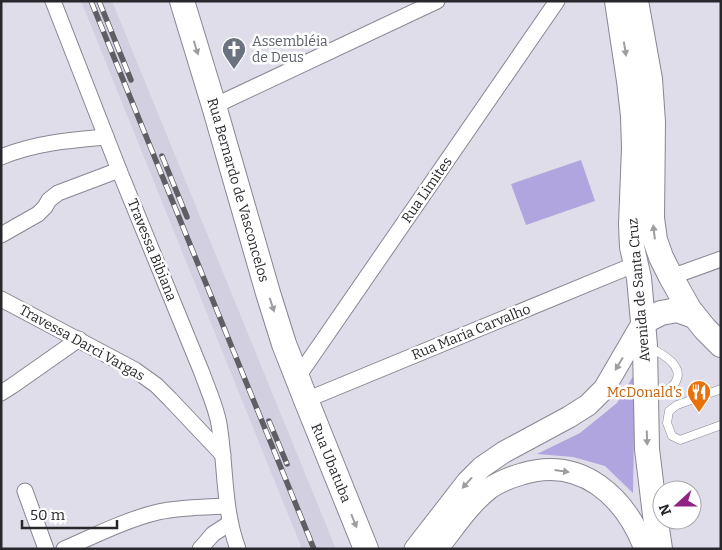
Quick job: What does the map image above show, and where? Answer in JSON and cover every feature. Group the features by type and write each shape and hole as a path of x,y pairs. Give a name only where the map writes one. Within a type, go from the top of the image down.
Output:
{"main road":[{"name":"Rua Bernardo de Vasconcelos","path":"182,1 268,293 297,378"},
{"name":"Avenida de Santa Cruz","path":"617,1 630,81 633,116 632,247 639,278 644,322 647,449 660,549"},
{"name":"Avenida de Santa Cruz","path":"636,1 650,87 653,122 652,218 655,240 670,277 689,308 721,345"},
{"path":"415,549 467,482 482,467 504,452 570,417 588,405 604,389 644,322 661,313 689,308"},
{"name":"Rua Ubatuba","path":"297,378 366,549"},
{"path":"437,549 472,505 491,488 514,476 535,470 555,469 570,472 590,480 609,493 624,509 634,524 645,549"}],"street":[{"name":"Travessa Bibiana","path":"53,1 119,170 202,373 219,423 227,506 238,549"},
{"path":"214,106 437,1"},
{"name":"Rua Limites","path":"297,378 557,1"},
{"path":"1,158 36,146 63,141 106,137"},
{"path":"1,235 38,214 54,196 119,170"},
{"path":"670,277 721,259"},
{"name":"Rua Maria Carvalho","path":"306,400 636,264"},
{"path":"689,308 689,278 696,268"},
{"name":"Travessa Darci Vargas","path":"1,299 136,370 156,385 223,455"},
{"path":"1,393 79,340"},
{"path":"25,491 46,549"},
{"path":"64,549 131,520 157,512 227,506"},
{"path":"200,549 212,534 230,523"}],"lane":[{"path":"645,346 666,356 676,369 677,377 675,383 668,389 646,400"},
{"path":"721,388 669,410 667,423 672,436 680,440 721,425"}],"shaded area":[{"path":"81,1 112,1 336,549 302,549"},
{"path":"581,160 595,201 526,225 511,184"},
{"path":"635,373 633,493 605,466 573,457 537,454 580,433 617,403"}],"railway":[{"path":"91,1 314,549"},
{"path":"99,1 131,80"},
{"path":"162,156 187,217"},
{"path":"269,421 287,464"}],"place":[{"name":"Assembléia de Deus","path":"234,70"},
{"name":"McDonald's","path":"699,413"}]}
